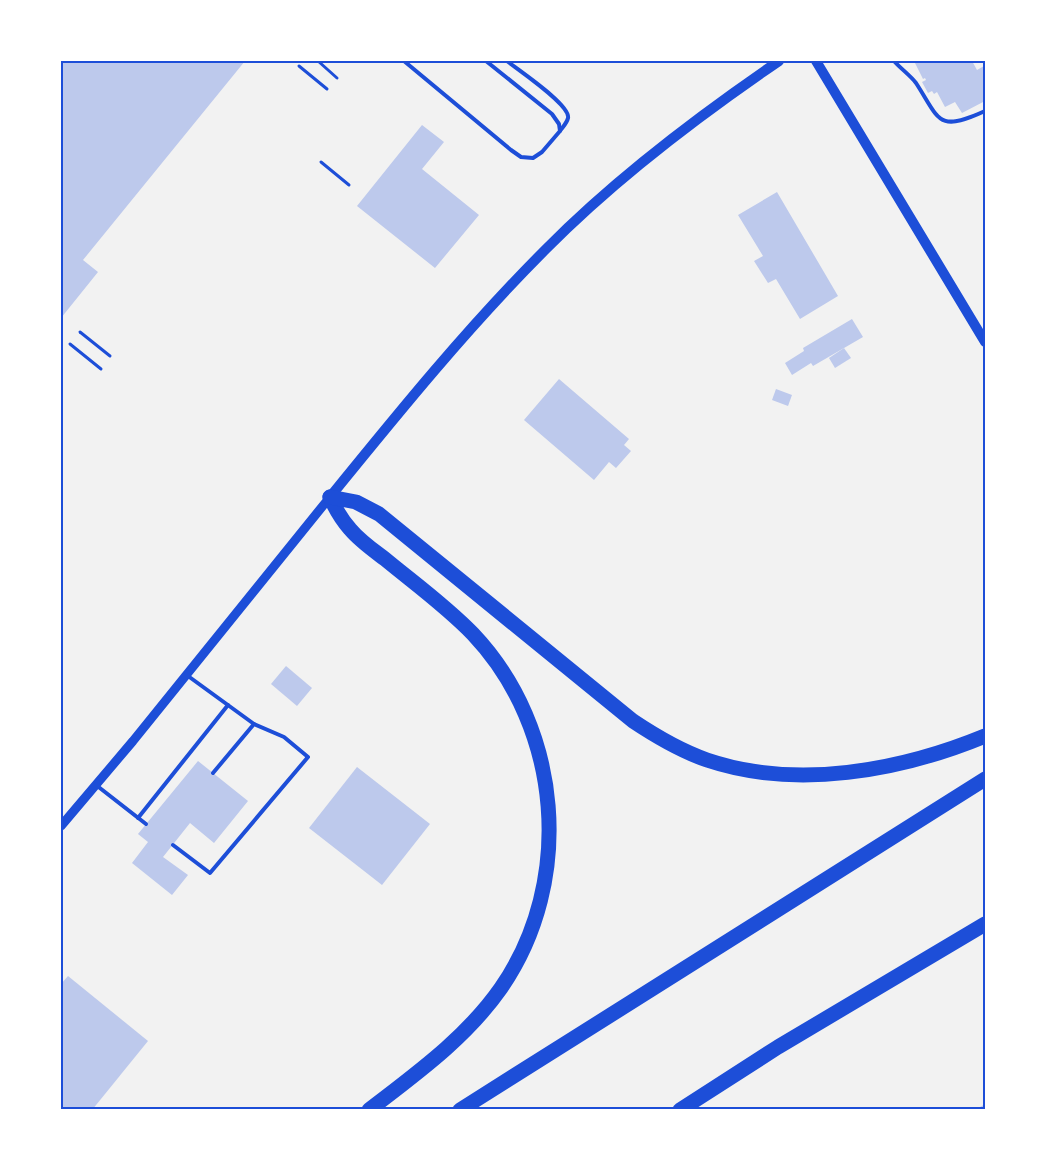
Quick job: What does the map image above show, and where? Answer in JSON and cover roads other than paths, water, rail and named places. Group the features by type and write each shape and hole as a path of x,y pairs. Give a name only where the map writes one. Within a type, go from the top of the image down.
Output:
{"highway":[{"path":"330,497 356,502 379,514 626,715 666,741 708,760 768,773 826,774 875,768 913,760 985,736"},
{"path":"330,497 342,519 357,536 455,617 478,640 499,667 511,687 533,734 542,765 549,813 548,861 540,905 525,946 508,977 488,1004 454,1041 370,1110"},
{"path":"460,1110 985,778"},
{"path":"680,1110 778,1047 985,924"}],"main road":[{"path":"330,497 464,335 548,247 595,202 649,158 779,61"},
{"path":"816,61 985,342"}],"street":[{"path":"61,826 330,497"}],"lane":[{"path":"404,61 521,157 533,158 542,152 560,131 568,120 568,112 557,100 507,61"},
{"path":"486,61 552,114 559,124 560,131"},
{"path":"894,61 916,83 933,113 942,120 950,123 985,111"},
{"path":"172,845 210,874 308,757 284,737 254,724 186,675"},
{"path":"138,818 228,705"},
{"path":"213,773 254,724"},
{"path":"96,785 146,824"}]}
